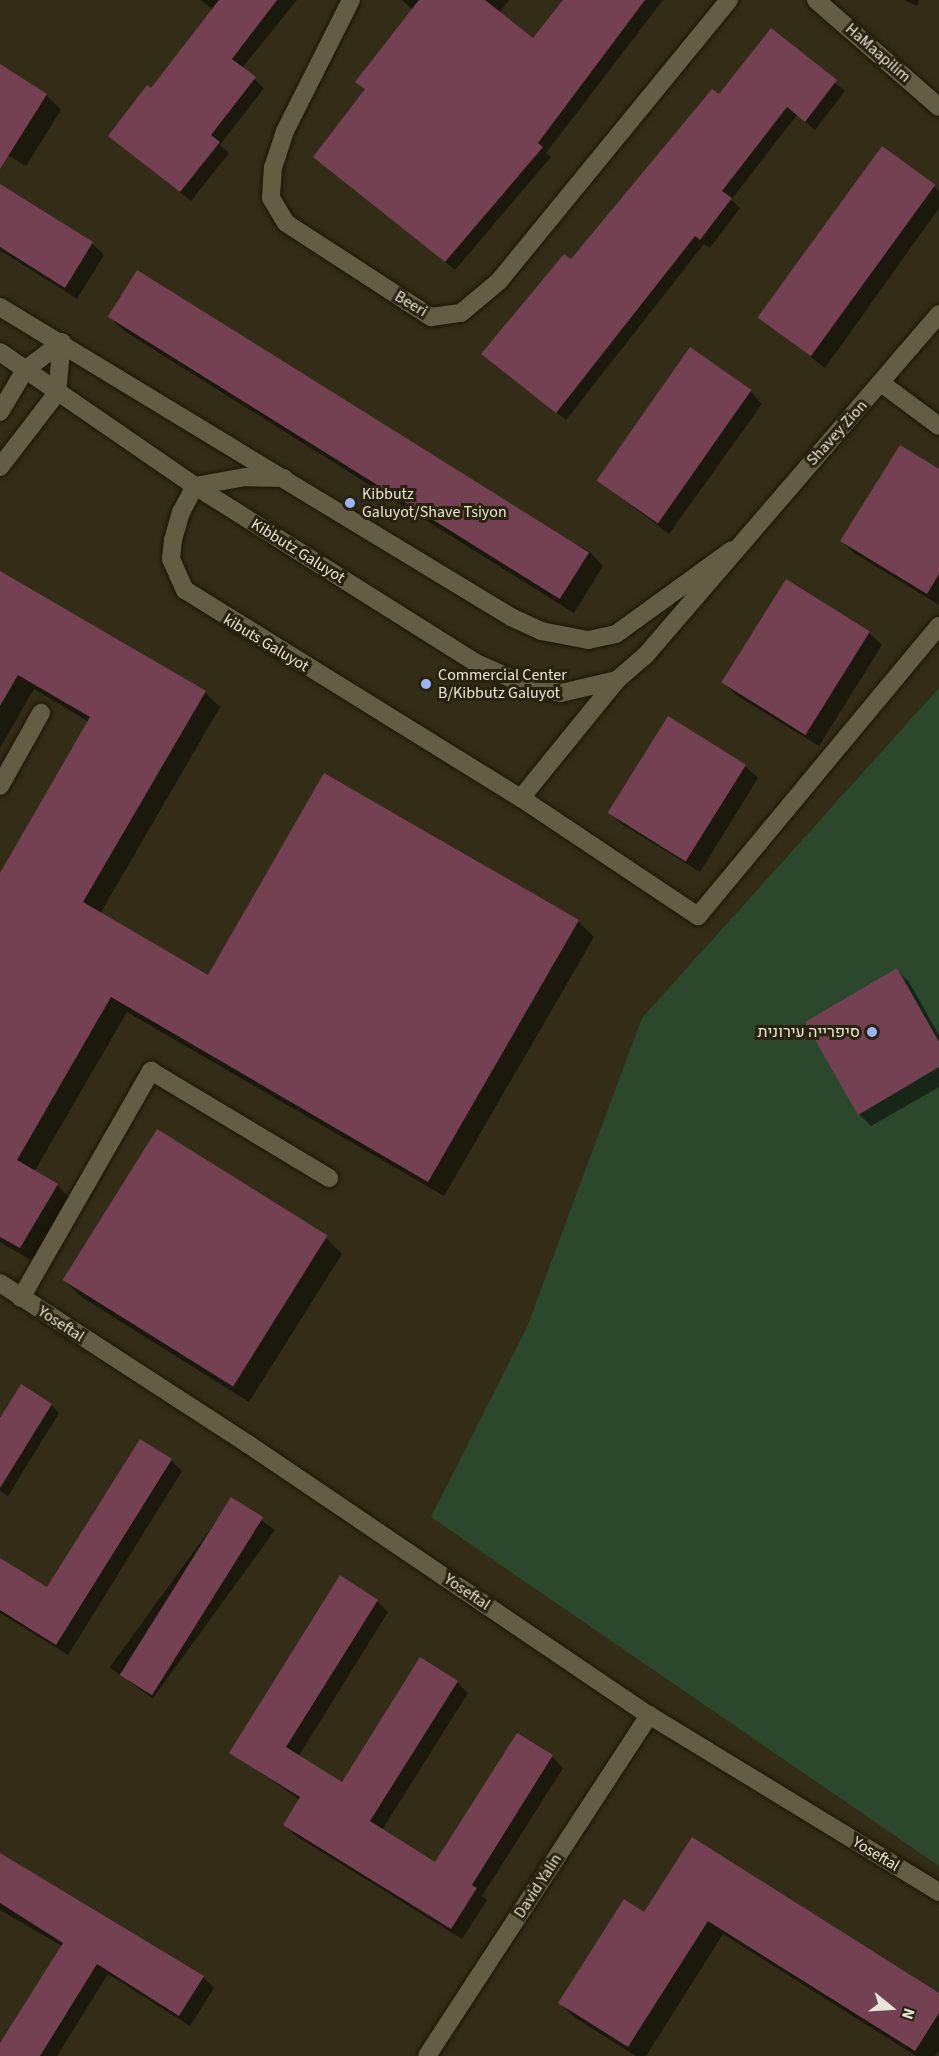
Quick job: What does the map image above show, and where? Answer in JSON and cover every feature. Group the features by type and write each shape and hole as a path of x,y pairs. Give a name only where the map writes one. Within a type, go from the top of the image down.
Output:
{"street":[{"name":"Beeri","path":"351,0 332,32 285,131 273,167 271,198 286,223 431,317 461,313 499,281 729,0"},
{"name":"HaMaapilim","path":"816,0 939,107"},
{"path":"0,307 62,342 284,477"},
{"name":"Shavey Zion","path":"521,798 617,680 645,656 732,550 939,314"},
{"path":"0,412 25,370 62,342"},
{"path":"0,467 57,393 62,342"},
{"name":"Kibbutz Galuyot","path":"0,352 195,486 505,677 561,693 617,680"},
{"path":"881,382 939,426"},
{"path":"195,486 245,477 284,477"},
{"name":"Shavey Zion","path":"284,477 511,617 569,638 588,640 616,634 732,550"},
{"name":"kibuts Galuyot","path":"195,486 181,512 173,540 171,560 185,590 521,798 698,916 939,626"},
{"path":"0,786 41,713"},
{"path":"21,1298 151,1071 329,1178"},
{"name":"Yoseftal","path":"0,1283 248,1444 649,1715 939,1892"},
{"name":"David Yalin","path":"427,2056 649,1715"}],"green space":[{"path":"939,688 939,1866 431,1517 527,1327 642,1018"}],"building":[{"path":"219,0 277,0 232,59 256,77 211,135 220,142 180,192 108,136 147,85 151,88"},
{"path":"419,0 485,0 533,38 563,0 645,0 538,143 543,147 445,262 313,157 365,89 355,82"},
{"path":"771,28 837,80 805,122 787,107 722,191 732,198 700,240 695,236 556,413 481,354 564,254 571,259 712,89 719,94"},
{"path":"0,64 47,94 0,169"},
{"path":"882,146 935,185 811,356 757,318"},
{"path":"0,184 93,242 65,288 0,247"},
{"path":"137,270 589,552 560,599 108,317"},
{"path":"690,347 751,390 658,524 597,481"},
{"path":"900,445 939,469 939,574 927,594 840,541"},
{"path":"0,571 206,691 83,902 208,975 324,773 579,920 428,1182 111,997 17,1160 58,1184 20,1248 0,1237 0,873 90,717 18,675 0,706"},
{"path":"786,579 870,631 805,735 721,682"},
{"path":"668,716 746,765 686,861 608,813"},
{"name":"סיפרייה עירונית","path":"897,968 939,1042 939,1067 858,1115 805,1022"},
{"path":"157,1129 327,1236 233,1386 63,1280"},
{"path":"21,1384 52,1404 0,1488 0,1418"},
{"path":"140,1439 172,1459 56,1645 0,1610 0,1558 47,1587"},
{"path":"231,1497 263,1517 152,1695 120,1675"},
{"path":"340,1575 378,1600 286,1747 342,1782 420,1657 458,1681 370,1821 435,1862 517,1733 553,1755 472,1885 477,1888 451,1929 283,1825 300,1797 229,1753"},
{"path":"692,1837 939,1993 939,2013 915,2051 708,1921 628,2047 558,2003 624,1899 644,1912"},
{"path":"0,1853 204,1976 179,2016 97,1964 40,2056 0,2056 0,2043 63,1943 0,1903"}],"place":[{"name":"Kibbutz Galuyot/Shave Tsiyon","path":"350,503"},
{"name":"Commercial Center B/Kibbutz Galuyot","path":"426,684"},
{"name":"סיפרייה עירונית","path":"872,1032"}]}
